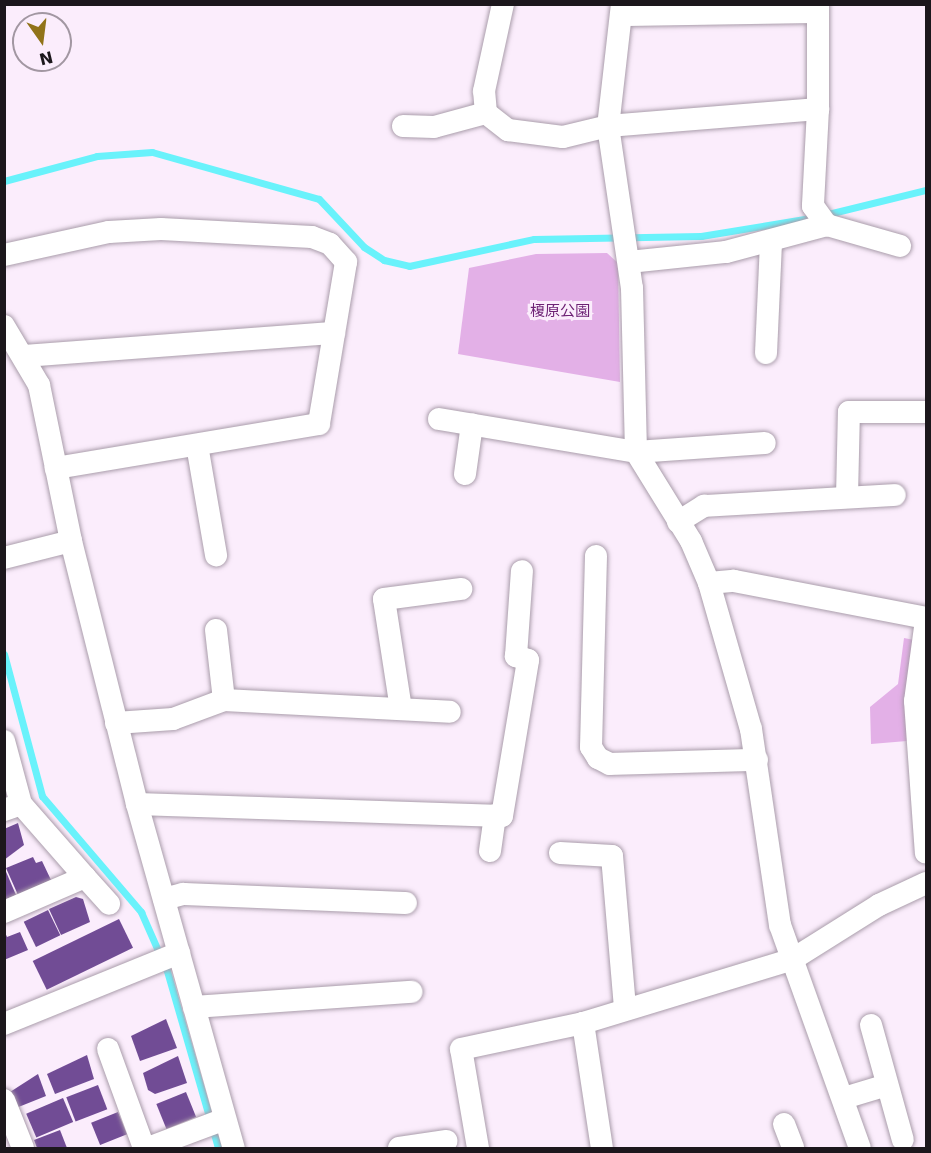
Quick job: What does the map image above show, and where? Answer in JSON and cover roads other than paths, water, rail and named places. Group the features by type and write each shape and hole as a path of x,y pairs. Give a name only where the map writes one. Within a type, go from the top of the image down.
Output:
{"street":[{"path":"503,4 484,91 486,113 508,130 563,137 608,126 818,110"},
{"path":"860,1149 844,1098 780,926 757,760 709,583 678,522 636,452 627,246 608,126 622,10 818,8 818,110 813,206 824,220 900,246"},
{"path":"403,126 434,127 486,113"},
{"path":"627,246 771,242 824,220"},
{"path":"4,255 109,232 161,228 312,237 330,244 346,262 319,424 56,468"},
{"path":"766,353 771,242"},
{"path":"4,326 25,357 39,385 71,541 137,804 234,1149"},
{"path":"25,357 334,333"},
{"path":"847,497 849,412 927,412"},
{"path":"439,419 636,452 765,442"},
{"path":"465,474 471,424"},
{"path":"197,444 216,555"},
{"path":"678,522 704,506 895,495"},
{"path":"4,558 71,541"},
{"path":"596,556 591,747 598,758 610,764 757,760"},
{"path":"137,804 502,816 528,660 516,656 522,571"},
{"path":"709,583 734,581 927,619 915,701 927,853"},
{"path":"401,709 384,599 461,589"},
{"path":"216,630 224,700"},
{"path":"117,723 173,719 224,700 450,712"},
{"path":"4,741 13,807 85,877 109,904"},
{"path":"490,850 495,815"},
{"path":"560,853 612,856 625,1009"},
{"path":"4,912 85,877"},
{"path":"478,1149 461,1049 583,1023 793,959 879,905 927,883"},
{"path":"164,899 183,894 406,903"},
{"path":"4,1024 179,954"},
{"path":"194,1007 411,992"},
{"path":"583,1023 602,1149"},
{"path":"871,1025 903,1140"},
{"path":"108,1049 146,1149 225,1119"},
{"path":"844,1098 887,1085"},
{"path":"4,1100 23,1149"},
{"path":"784,1124 793,1149"},
{"path":"399,1149 446,1141"}],"waterway":[{"path":"4,181 97,156 152,152 319,199 364,247 384,260 409,266 534,239 701,236 811,218"},
{"path":"824,215 926,190"},
{"path":"4,654 42,796 141,912 167,971 218,1148"}],"park label":[{"name":"榎原公園","path":"560,312"}]}
